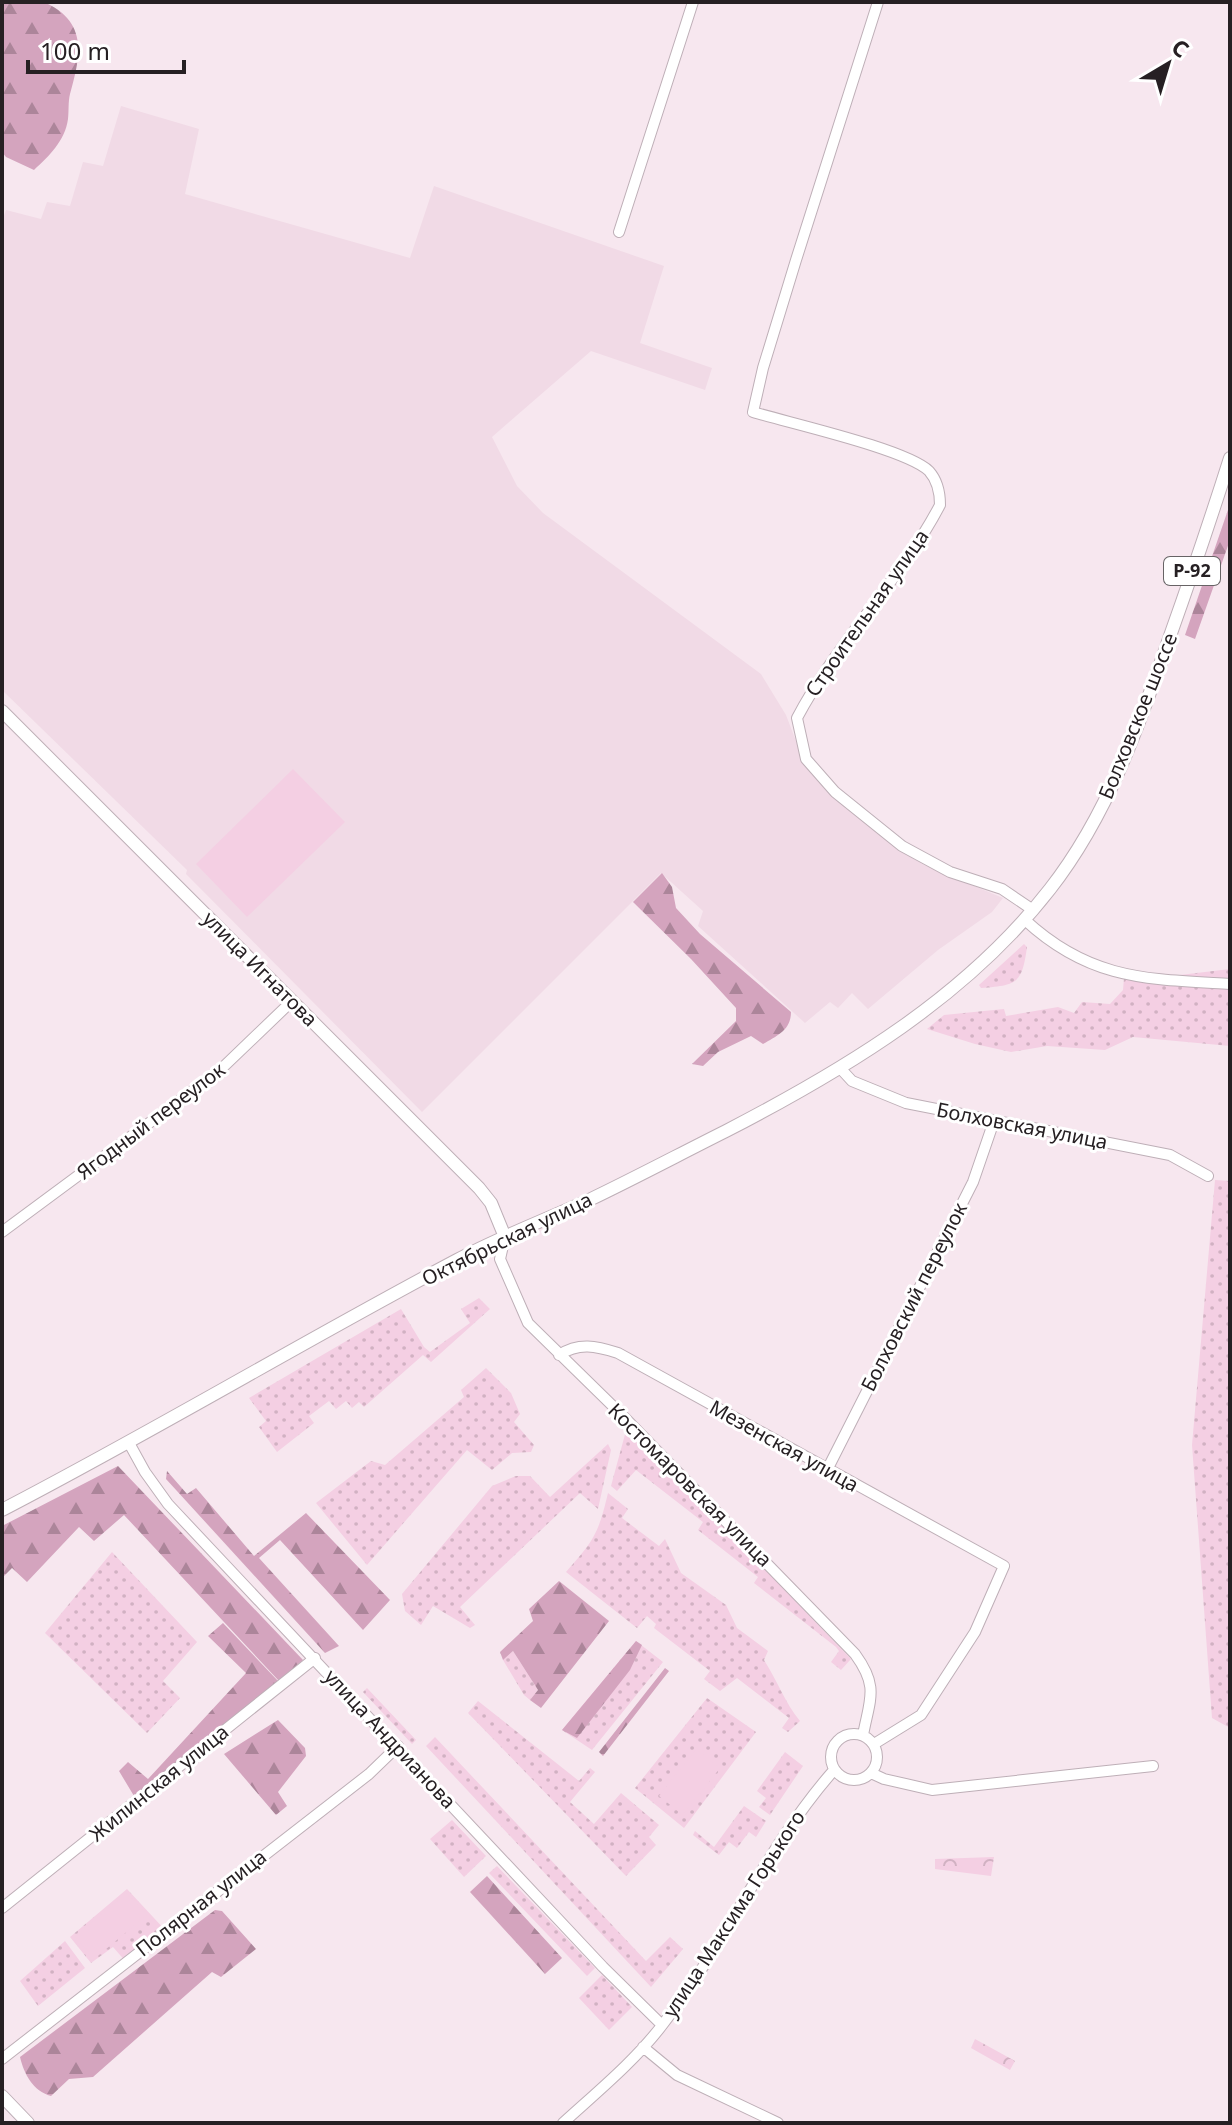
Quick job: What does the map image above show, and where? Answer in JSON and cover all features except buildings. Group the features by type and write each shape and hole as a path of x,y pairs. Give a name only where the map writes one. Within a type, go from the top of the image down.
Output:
{"main road":[{"name":"Болховское шоссе","path":"998,948 1029,915 1082,842 1122,763 1153,684 1230,458"},
{"name":"улица Игнатова","path":"2,711 479,1188 491,1203 505,1237"},
{"name":"Октябрьская улица","path":"2,1510 129,1443 455,1261 669,1160 840,1068 913,1020 998,948"},
{"path":"2,2096 28,2123"}],"street":[{"path":"619,232 693,2"},
{"name":"Строительная улица","path":"878,2 763,368 753,412 912,459 934,478 940,490 940,505 890,584 817,681 797,718 806,759 835,792 902,846 950,872 1002,889 1029,915"},
{"path":"1029,915 1046,938 1076,958 1119,973 1162,981 1224,983"},
{"name":"Ягодный переулок","path":"2,1232 218,1072 292,1001"},
{"name":"Болховская улица","path":"840,1068 852,1081 906,1103 1170,1155 1208,1176"},
{"name":"Болховский переулок","path":"827,1470 973,1182 994,1121"},
{"name":"Костомаровская улица","path":"505,1237 500,1259 528,1323 855,1654 872,1691 863,1735"},
{"name":"Мезенская улица","path":"559,1355 585,1345 618,1353 1004,1566 975,1632 921,1715 874,1744"},
{"name":"улица Андрианова","path":"129,1443 168,1504 603,1967 662,2025"},
{"name":"Жилинская улица","path":"2,1908 315,1658"},
{"path":"850,1733 863,1735 874,1744 877,1759 871,1773 859,1780 852,1780 834,1770 830,1754 838,1740 850,1733"},
{"name":"Полярная улица","path":"2,2059 369,1774 398,1746"},
{"path":"871,1773 932,1790 1153,1766"},
{"name":"улица Максима Горького","path":"563,2123 662,2025 791,1824 834,1770"},
{"path":"643,2047 677,2075 778,2123"}],"shaded area":[{"path":"121,106 199,129 185,194 410,258 434,186 664,266 640,343 712,368 705,390 591,351 492,437 517,486 543,513 761,674 786,715 805,765 820,783 897,849 924,865 1003,898 992,912 938,950 868,1009 852,993 838,1008 830,1002 805,1023 698,926 703,911 661,873 422,1112 186,874 187,870 2,690 2,221 6,210 41,219 47,202 70,206 83,162 103,166"}],"green space":[{"path":"2,2 46,3 69,21 78,42 77,67 64,134 56,148 34,170 2,152"},
{"path":"1230,504 1230,540 1195,639 1185,635"},
{"path":"293,769 345,822 247,917 196,864"},
{"path":"662,873 672,887 676,908 700,934 791,1012 789,1023 778,1035 763,1044 751,1036 718,1052 703,1066 692,1064 736,1021 736,1008 633,902"},
{"path":"1024,944 1027,947 1023,969 1016,980 1003,986 981,988 979,985"},
{"path":"1230,969 1230,1046 1133,1037 1105,1050 1047,1046 1011,1052 927,1029 944,1015 1004,1009 1006,1016 1058,1007 1074,1013 1082,1002 1110,1004 1123,990 1124,978 1138,980"},
{"path":"1215,1180 1230,1181 1230,1728 1212,1718 1192,1445"},
{"path":"479,1298 490,1309 431,1362 423,1355 364,1407 359,1402 352,1408 346,1401 336,1409 329,1401 309,1416 314,1423 277,1452 259,1427 266,1421 249,1398 401,1309 430,1352 470,1323 461,1309"},
{"path":"486,1368 511,1393 520,1414 514,1422 534,1445 531,1452 512,1453 492,1470 467,1450 367,1565 316,1503 371,1461 385,1465 464,1397 461,1390"},
{"path":"627,1427 851,1659 841,1670 831,1662 839,1651 836,1647 754,1583 758,1577 698,1530 703,1522 636,1470 617,1491 611,1486"},
{"path":"608,1444 611,1450 598,1509 580,1493 460,1607 475,1625 470,1628 433,1606 421,1625 405,1611 402,1594 492,1486 516,1476 530,1476 550,1497"},
{"path":"118,1466 303,1660 279,1681 124,1515 94,1541 79,1527 27,1582 12,1568 2,1578 2,1526"},
{"path":"167,1471 187,1494 196,1488 254,1556 306,1513 390,1600 363,1630 280,1540 259,1558 339,1646 325,1653 166,1479"},
{"path":"608,1493 628,1509 622,1518 659,1546 665,1539 681,1573 726,1605 737,1628 768,1651 764,1660 800,1721 788,1732 782,1728 789,1718 737,1678 720,1691 704,1679 710,1671 654,1628 656,1624 647,1616 637,1628 566,1572 594,1536"},
{"path":"112,1552 197,1642 163,1681 180,1698 147,1733 45,1633"},
{"path":"559,1581 609,1621 541,1708 530,1700 538,1690 513,1651 503,1660 500,1652 533,1621 529,1609"},
{"path":"223,1623 279,1682 134,1796 119,1771 128,1762 148,1779 246,1673 208,1636"},
{"path":"636,1641 663,1662 592,1750 562,1730"},
{"path":"636,1641 642,1645 630,1670 577,1738 562,1730"},
{"path":"513,1651 538,1690 530,1700 503,1660"},
{"path":"665,1668 669,1671 603,1756 599,1752"},
{"path":"367,1688 416,1740 412,1744 363,1692"},
{"path":"707,1698 756,1732 684,1828 635,1788"},
{"path":"478,1701 579,1781 590,1768 595,1772 570,1802 594,1824 621,1793 659,1825 649,1837 656,1845 626,1876 468,1713"},
{"path":"278,1720 305,1748 306,1756 278,1792 287,1806 276,1815 224,1754"},
{"path":"435,1737 646,1961 670,1937 683,1949 651,1987 426,1746"},
{"path":"696,1749 720,1768 683,1815 659,1796"},
{"path":"785,1752 803,1766 770,1815 759,1807 766,1798 757,1791"},
{"path":"744,1806 766,1821 756,1837 749,1832 737,1848 729,1842 719,1855 693,1835 695,1831 714,1847"},
{"path":"452,1820 486,1856 464,1877 430,1839"},
{"path":"994,1857 991,1876 935,1869 935,1859"},
{"path":"497,1866 595,1968 587,1976 489,1873"},
{"path":"487,1876 562,1958 545,1974 470,1892"},
{"path":"127,1889 167,1932 127,1963 113,1947 91,1963 70,1937"},
{"path":"127,1893 147,1915 94,1959 75,1936"},
{"path":"215,1910 222,1911 256,1949 221,1977 212,1972 93,2077 69,2079 51,2096 34,2086 20,2057"},
{"path":"65,1941 85,1968 38,2006 20,1981"},
{"path":"602,1975 632,2007 609,2030 579,1998"},
{"path":"975,2039 1015,2061 1010,2070 971,2048"}]}
